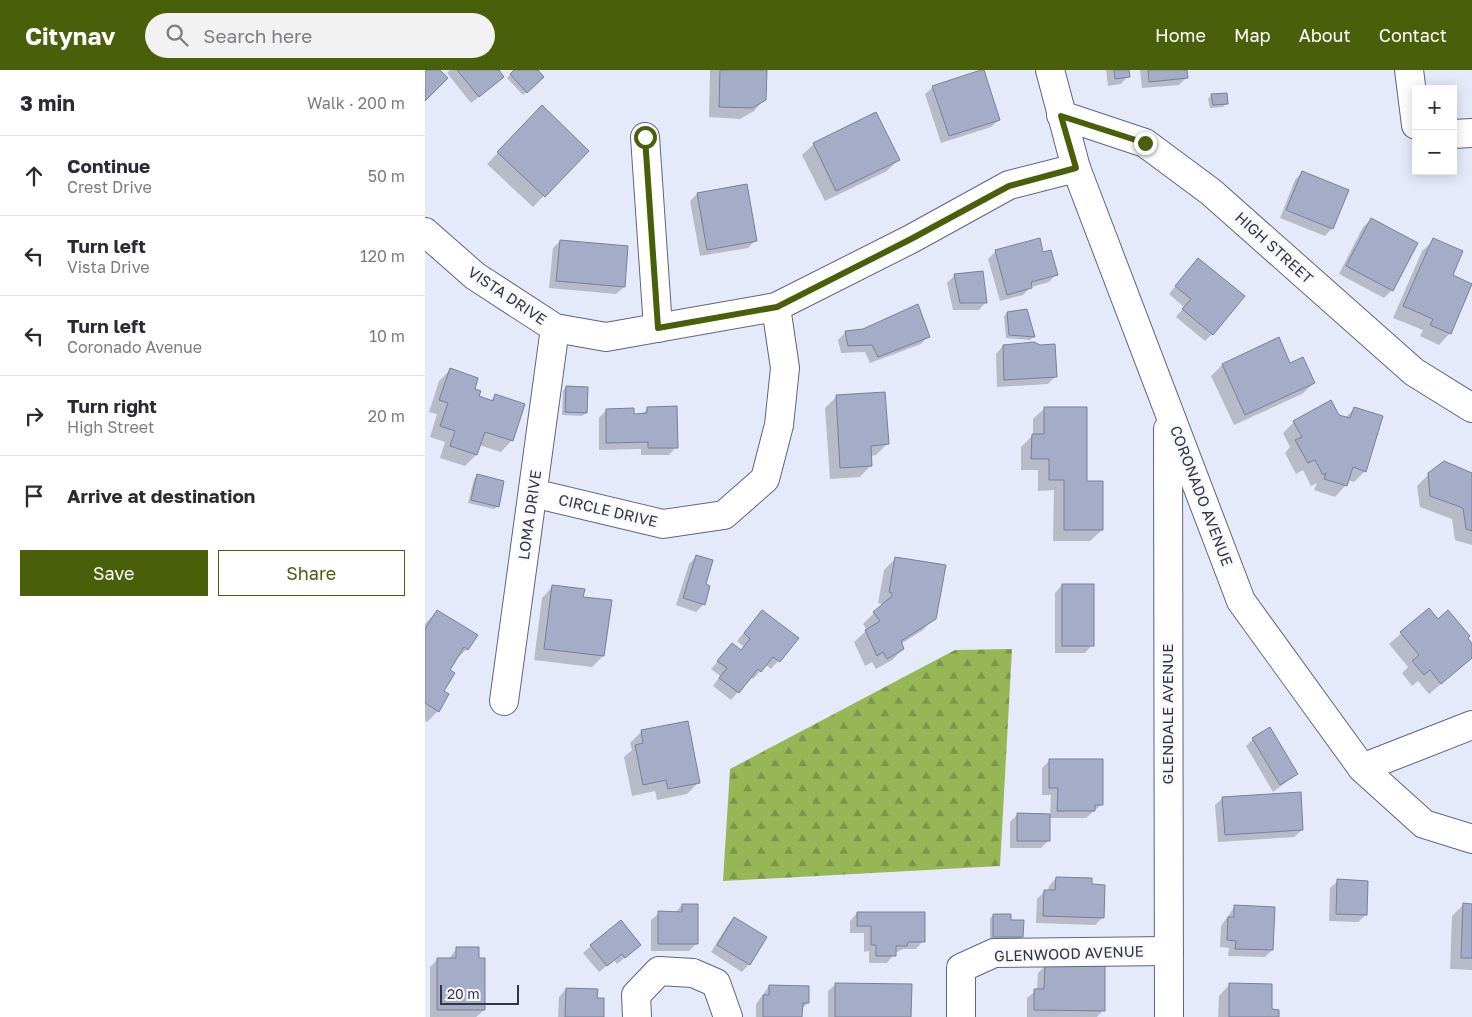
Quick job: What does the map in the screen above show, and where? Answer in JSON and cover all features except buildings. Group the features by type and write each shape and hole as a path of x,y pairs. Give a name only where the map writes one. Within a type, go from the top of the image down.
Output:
{"street":[{"name":"CORONADO AVENUE","path":"1050,70 1076,168 1241,601 1362,768 1424,824 1472,840"},
{"path":"1409,70 1412,93"},
{"name":"HIGH STREET","path":"1061,116 1145,143 1211,192 1414,372 1472,408"},
{"path":"1457,134 1472,133"},
{"path":"645,137 658,328"},
{"name":"VISTA DRIVE","path":"425,232 475,276 555,328 606,337 777,307 911,239 1009,186 1076,168"},
{"name":"CIRCLE DRIVE","path":"533,493 663,524 724,515 765,479 777,434 785,368 777,307"},
{"name":"LOMA DRIVE","path":"504,701 555,328"},
{"name":"GLENDALE AVENUE","path":"1168,411 1169,1017"},
{"path":"1362,768 1472,725"},
{"name":"GLENWOOD AVENUE","path":"961,1017 961,968 994,953 1169,951"},
{"path":"637,1017 636,995 659,970 693,973 716,983 728,1017"}],"green space":[{"path":"1012,649 1000,866 723,881 730,769 955,650"}],"route":[{"path":"645,137 658,328 777,307 911,239 1009,186 1076,168 1061,116 1145,143"}]}
